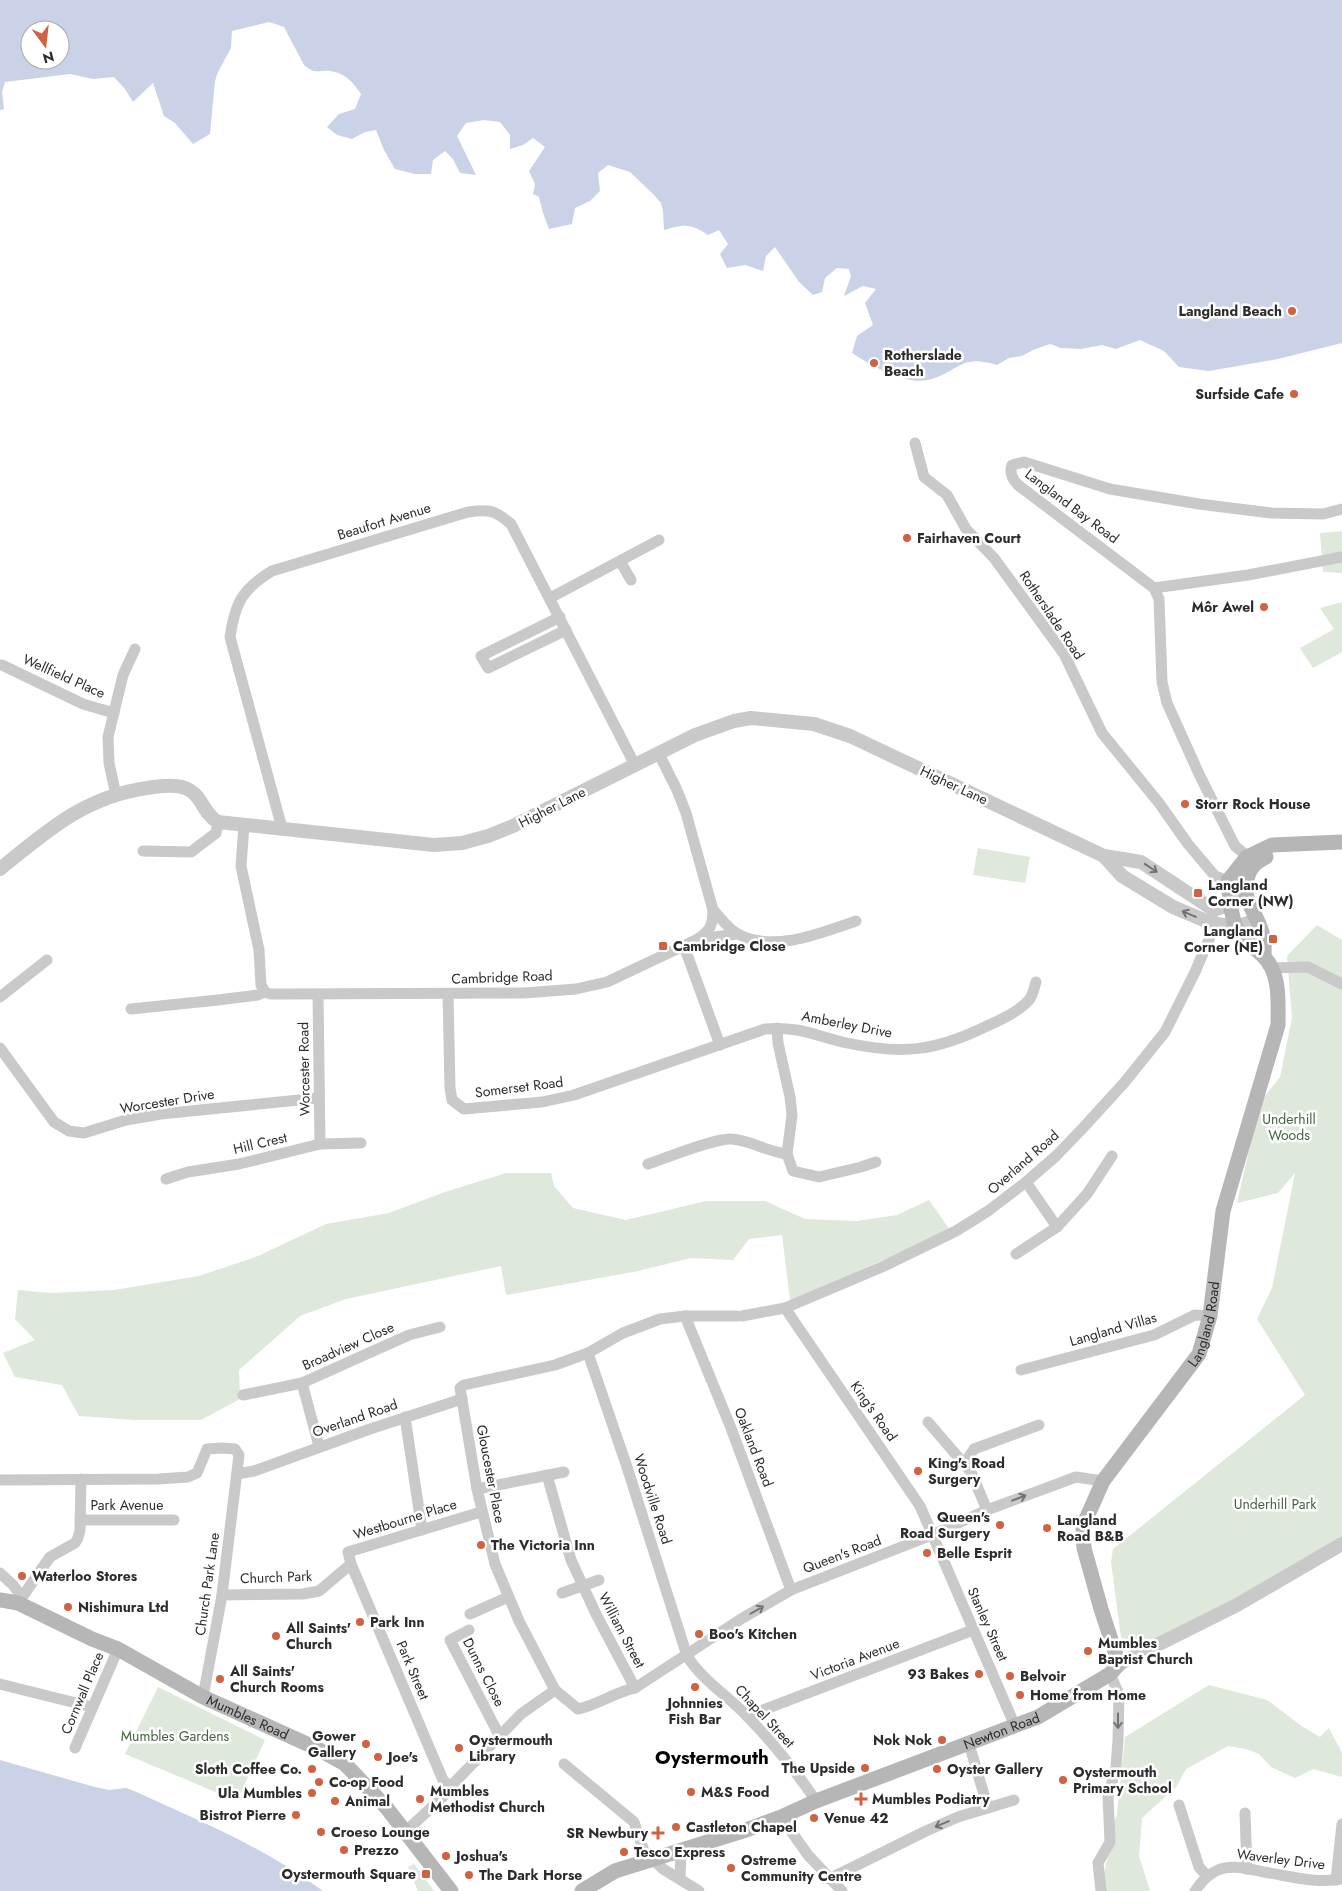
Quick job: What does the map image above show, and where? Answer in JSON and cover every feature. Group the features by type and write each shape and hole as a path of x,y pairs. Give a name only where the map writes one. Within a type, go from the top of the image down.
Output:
{"main road":[{"path":"1267,962 1247,943 1236,927 1228,881 1251,860 1305,844 1342,842"},
{"path":"1246,899 1245,888 1251,860"},
{"name":"Langland Road","path":"1115,1669 1084,1548 1083,1530 1086,1516 1103,1481 1199,1354 1210,1316 1223,1211 1278,1024 1278,994 1267,962 1263,936 1246,899"},
{"name":"Mumbles Road","path":"0,1600 20,1600 92,1639 118,1649 203,1697 316,1748 345,1764 386,1807 451,1891"},
{"name":"Newton Road","path":"582,1891 615,1871 781,1817 816,1801 1038,1717 1115,1669"}],"street":[{"name":"Rotherslade Road","path":"915,443 920,469 924,477 947,495 966,529 994,558 1064,654 1102,733 1215,876 1228,881"},
{"name":"Langland Bay Road","path":"1154,588 1018,485 1011,474 1012,465 1024,462 1110,490 1270,513 1323,514 1342,508"},
{"name":"Beaufort Avenue","path":"282,828 230,637 233,615 239,600 257,580 272,571 468,512 486,509 500,514 511,524 635,765"},
{"path":"550,598 659,540"},
{"path":"1251,860 1235,846 1220,818 1167,703 1162,682 1159,599 1154,588 1248,575 1342,557"},
{"path":"620,561 631,580"},
{"path":"560,617 481,656 488,668 566,630"},
{"name":"Wellfield Place","path":"116,795 109,763 108,737 123,675 135,649"},
{"name":"Wellfield Place","path":"2,665 83,704 114,713"},
{"name":"Higher Lane","path":"218,822 434,845 462,843 488,836 513,826 695,735 734,721 751,718 814,724 850,736 1104,856 1141,862 1212,916"},
{"path":"659,754 686,813 713,910 737,934"},
{"path":"0,870 61,820 116,795 141,789 163,786 183,787 193,791 201,800 206,812 212,819 218,822 216,833 191,852 143,851"},
{"path":"244,825 241,866 259,950 261,985 265,992"},
{"name":"Higher Lane","path":"1104,856 1122,876 1173,907 1212,916 1236,927 1257,920"},
{"path":"1228,881 1247,876"},
{"path":"1212,916 1246,899"},
{"name":"Cambridge Road","path":"132,1009 258,995 265,992 270,994 524,994 576,989 606,982 696,940 706,934 713,922 713,910"},
{"name":"Overland Road","path":"237,1474 254,1471 319,1446 462,1400 460,1388 464,1385 555,1365 588,1352 623,1333 660,1319 685,1316 740,1316 785,1308 882,1267 956,1231 988,1211 1056,1156 1124,1083 1165,1032 1210,938 1212,916"},
{"path":"696,940 737,934 764,942 790,941 856,921"},
{"path":"684,946 720,1045"},
{"path":"0,996 47,960"},
{"path":"1267,962 1308,968 1342,984"},
{"name":"Amberley Drive","path":"777,1028 804,1030 846,1043 872,1047 907,1050 925,1049 967,1036 1016,1011 1030,998 1036,982"},
{"name":"Worcester Road","path":"318,994 320,1144"},
{"name":"Somerset Road","path":"448,994 450,1088 452,1100 464,1109 542,1102 574,1095 765,1029 777,1028"},
{"path":"777,1028 778,1043 792,1114 787,1154 793,1172 819,1177 876,1162"},
{"name":"Worcester Drive","path":"0,1048 54,1122 69,1131 84,1133 126,1120 161,1114 319,1098"},
{"path":"648,1164 729,1139 752,1143 764,1149 787,1154"},
{"name":"Hill Crest","path":"166,1179 188,1172 239,1164 320,1144 361,1143"},
{"path":"1016,1254 1056,1227 1087,1194 1112,1156"},
{"path":"861,1167 866,1178"},
{"path":"1026,1182 1056,1227"},
{"name":"King's Road","path":"785,1308 920,1506 932,1535"},
{"name":"Langland Villas","path":"1021,1370 1154,1335 1194,1315 1210,1316"},
{"name":"Oakland Road","path":"685,1316 731,1428 791,1590"},
{"name":"Broadview Close","path":"319,1446 302,1383 409,1335 440,1327"},
{"name":"Woodville Road","path":"588,1352 687,1656"},
{"path":"243,1395 302,1383"},
{"name":"Gloucester Place","path":"462,1400 481,1512 496,1564 519,1621 555,1690"},
{"path":"405,1417 422,1530"},
{"path":"928,1422 971,1472 987,1510"},
{"path":"964,1464 974,1449 1039,1425"},
{"path":"0,1480 188,1477 197,1473 206,1449 223,1448 235,1450 239,1455 237,1474"},
{"path":"477,1489 564,1472"},
{"name":"Church Park Lane","path":"203,1697 222,1595 237,1474"},
{"name":"William Street","path":"547,1475 562,1532 582,1586 635,1688"},
{"name":"Queen's Road","path":"555,1690 578,1709 586,1707 635,1688 687,1656 741,1619 791,1590 932,1535 987,1510 1076,1477 1103,1481"},
{"path":"20,1600 50,1557 75,1543 78,1538 82,1480"},
{"name":"Westbourne Place","path":"351,1564 348,1552 481,1512"},
{"name":"Park Avenue","path":"80,1520 174,1520"},
{"name":"Stanley Street","path":"932,1535 1015,1726"},
{"name":"Newton Road","path":"1115,1669 1237,1605 1342,1544"},
{"name":"Church Park","path":"222,1595 303,1594 318,1591 351,1564"},
{"name":"Park Street","path":"351,1564 443,1780 450,1787"},
{"path":"0,1573 13,1585 20,1600"},
{"name":"William Street","path":"562,1593 598,1580"},
{"path":"470,1614 508,1596"},
{"name":"Dunns Close","path":"469,1630 450,1640 499,1735"},
{"name":"Victoria Avenue","path":"747,1716 973,1630"},
{"name":"Cornwall Place","path":"75,1748 118,1649"},
{"name":"Chapel Street","path":"687,1656 695,1668 747,1716 783,1757 816,1801"},
{"path":"1101,1891 1098,1863 1110,1842 1108,1797 1116,1767 1118,1740 1119,1694 1115,1669"},
{"path":"0,1684 92,1707"},
{"path":"405,1832 447,1792 499,1735 521,1714 555,1690"},
{"path":"969,1744 988,1808"},
{"path":"564,1764 634,1822 650,1860 699,1891"},
{"path":"829,1878 958,1817 1014,1800"},
{"path":"1179,1805 1199,1867 1207,1876 1196,1891"},
{"path":"1245,1813 1247,1869"},
{"path":"781,1817 808,1855 842,1891"},
{"path":"1339,1880 1342,1824"},
{"path":"676,1891 681,1879 681,1850"},
{"name":"Waverley Drive","path":"1207,1876 1219,1870 1231,1868 1292,1877 1339,1880"}],"green space":[{"path":"1342,531 1342,573 1323,572 1320,533"},
{"path":"1342,602 1342,652 1313,668 1300,648 1334,629 1320,608"},
{"path":"978,848 1030,857 1025,883 973,875"},
{"name":"Underhill Park","path":"1317,925 1342,940 1342,1540 1307,1562 1148,1643 1129,1644 1121,1637 1111,1562 1113,1549 1305,1395 1257,1319 1272,1288 1295,1173 1278,1193 1237,1203 1260,1102 1280,1077 1292,1018 1287,956"},
{"path":"506,1173 551,1173 554,1186 573,1208 626,1220 706,1201 765,1201 805,1219 857,1221 897,1215 929,1200 950,1230 790,1300 782,1235 749,1239 733,1260 691,1258 638,1271 506,1295 501,1266 346,1299 300,1316 239,1370 240,1399 201,1420 135,1420 79,1416 62,1385 15,1377 3,1353 35,1340 15,1319 18,1290 51,1293 114,1290 199,1276 258,1256 326,1224 389,1213 445,1192"},
{"path":"1209,1685 1267,1700 1303,1727 1320,1737 1329,1728 1342,1753 1342,1777 1313,1769 1295,1778 1271,1767 1259,1754 1246,1749 1228,1746 1186,1769 1176,1787 1142,1818 1139,1856 1150,1891 1105,1891 1104,1873 1114,1843 1113,1824 1117,1814 1125,1737"},
{"name":"Mumbles Gardens","path":"158,1687 265,1740 237,1801 125,1754"},
{"path":"414,1864 434,1891 418,1891 408,1867"}],"water":[{"path":"0,0 1342,0 1342,343 1278,359 1209,371 1179,367 1164,351 1140,340 1116,349 1102,345 1081,349 1061,348 1050,344 1022,356 1009,358 997,365 975,361 967,362 938,377 919,381 909,380 879,369 852,353 857,336 873,325 865,303 876,289 863,286 844,296 851,276 849,269 837,268 825,278 822,292 813,295 799,282 775,247 766,256 763,271 745,265 727,268 720,254 728,244 719,230 708,235 697,228 687,226 664,230 661,203 630,172 608,165 598,173 600,191 590,201 575,208 572,224 549,229 539,197 533,194 535,184 529,171 545,147 533,138 523,145 510,149 510,135 500,122 484,120 466,123 457,136 476,175 460,173 453,159 445,151 433,160 431,174 415,174 395,169 384,150 376,130 365,132 352,139 337,135 327,127 339,114 355,109 361,94 352,82 344,76 330,71 314,71 304,65 284,27 269,22 232,31 231,48 215,81 210,134 193,144 175,123 164,116 153,83 133,102 114,77 93,79 70,74 5,82 2,92 4,109 0,110"},
{"path":"0,1760 95,1787 109,1790 126,1788 134,1791 255,1848 301,1875 323,1891 0,1891"}],"place":[{"name":"Langland Beach","path":"1292,311"},
{"name":"Rotherslade Beach","path":"874,363"},
{"name":"Surfside Cafe","path":"1294,394"},
{"name":"Fairhaven Court","path":"907,538"},
{"name":"Môr Awel","path":"1264,607"},
{"name":"Storr Rock House","path":"1185,804"},
{"name":"Langland Corner (NW)","path":"1198,893"},
{"name":"Langland Corner (NE)","path":"1273,939"},
{"name":"Cambridge Close","path":"663,946"},
{"name":"King's Road Surgery","path":"918,1471"},
{"name":"Queen's Road Surgery","path":"1000,1525"},
{"name":"Langland Road B&B","path":"1047,1528"},
{"name":"The Victoria Inn","path":"481,1545"},
{"name":"Belle Esprit","path":"927,1553"},
{"name":"Waterloo Stores","path":"22,1576"},
{"name":"Nishimura Ltd","path":"68,1607"},
{"name":"Park Inn","path":"360,1622"},
{"name":"Boo's Kitchen","path":"699,1634"},
{"name":"All Saints' Church","path":"276,1636"},
{"name":"Mumbles Baptist Church","path":"1088,1651"},
{"name":"93 Bakes","path":"979,1674"},
{"name":"Belvoir","path":"1010,1676"},
{"name":"All Saints' Church Rooms","path":"220,1679"},
{"name":"Johnnies Fish Bar","path":"695,1687"},
{"name":"Home from Home","path":"1020,1695"},
{"name":"Nok Nok","path":"942,1740"},
{"name":"Gower Gallery","path":"366,1744"},
{"name":"Oystermouth Library","path":"459,1748"},
{"name":"Joe's","path":"378,1757"},
{"name":"The Upside","path":"865,1768"},
{"name":"Sloth Coffee Co.","path":"312,1769"},
{"name":"Oyster Gallery","path":"937,1769"},
{"name":"Oystermouth Primary School","path":"1063,1780"},
{"name":"Co-op Food","path":"319,1782"},
{"name":"M&S Food","path":"691,1792"},
{"name":"Ula Mumbles","path":"312,1793"},
{"name":"Mumbles Methodist Church","path":"420,1799"},
{"name":"Mumbles Podiatry","path":"861,1799"},
{"name":"Animal","path":"335,1801"},
{"name":"Bistrot Pierre","path":"296,1815"},
{"name":"Venue 42","path":"814,1818"},
{"name":"Castleton Chapel","path":"676,1827"},
{"name":"Croeso Lounge","path":"321,1832"},
{"name":"SR Newbury","path":"658,1833"},
{"name":"Prezzo","path":"344,1850"},
{"name":"Tesco Express","path":"624,1852"},
{"name":"Joshua's","path":"446,1856"},
{"name":"Ostreme Community Centre","path":"731,1868"},
{"name":"Oystermouth Square","path":"426,1874"},
{"name":"The Dark Horse","path":"469,1875"}],"district":[{"name":"Oystermouth","path":"712,1757"}],"park label":[{"name":"Underhill Woods","path":"1289,1128"}]}
